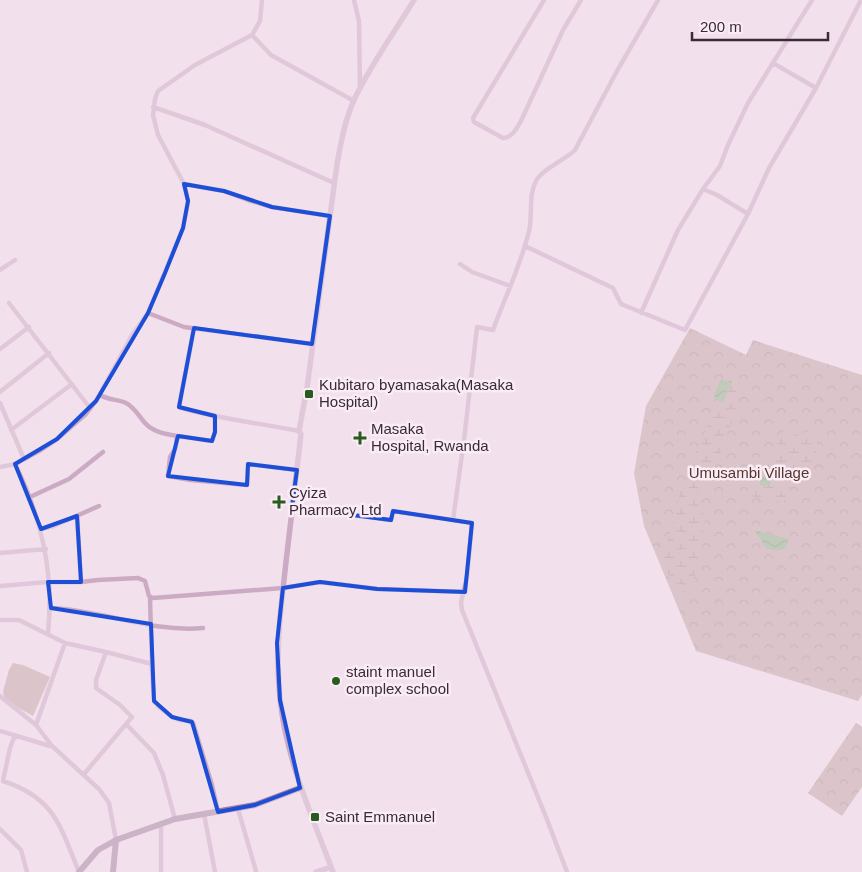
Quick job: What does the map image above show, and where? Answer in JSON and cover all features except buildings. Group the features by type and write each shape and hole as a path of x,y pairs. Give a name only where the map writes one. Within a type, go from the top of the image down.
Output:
{"main road":[{"path":"79,872 98,850 116,840 175,819 255,805 300,788"},
{"path":"113,872 116,840"}],"street":[{"path":"0,467 15,464 57,440 76,425 100,395 132,335 148,313 183,228 188,201 184,184 158,135 153,107 158,91 205,59 252,35 260,22 262,0"},
{"path":"354,0 359,21 360,90"},
{"path":"316,872 332,869 300,788 285,729 280,700 277,642 301,434 299,432 307,388 334,184 342,138 354,101 414,0"},
{"path":"544,0 473,118 474,122 504,138 511,135 521,121 563,30 581,0"},
{"path":"452,520 464,440 477,326 493,330 525,246 532,220 533,191 536,182 542,174 568,157 575,150 658,0"},
{"path":"641,313 678,230 703,189 720,166 748,103 812,0"},
{"path":"525,246 612,288 619,304 684,330 748,214 769,168 816,88 861,0"},
{"path":"252,35 271,56 354,101"},
{"path":"773,63 816,88"},
{"path":"153,107 205,125 334,184"},
{"path":"184,184 224,191 272,207 330,216"},
{"path":"703,189 717,195 748,214"},
{"path":"0,270 15,260"},
{"path":"460,264 472,272 510,286"},
{"path":"9,303 90,408"},
{"path":"148,313 184,327 312,344"},
{"path":"0,349 29,327"},
{"path":"194,328 179,407 299,432"},
{"path":"0,392 49,353"},
{"path":"11,430 72,384"},
{"path":"100,395 107,399 126,403 139,414 145,424 156,432 177,436 212,441 215,432 215,416"},
{"path":"0,403 24,459"},
{"path":"177,436 176,448 170,457 168,476 247,485 248,464 297,470"},
{"path":"30,497 69,479 103,452"},
{"path":"15,464 30,497 46,549 51,608 48,634"},
{"path":"41,529 99,506"},
{"path":"292,507 391,520 393,511 472,523 465,592 461,602 462,610 567,872"},
{"path":"77,516 81,582"},
{"path":"0,554 46,549"},
{"path":"0,586 98,580 141,579 145,581 150,597 153,697 157,705 172,717 193,723 212,785 218,812"},
{"path":"150,597 283,588 320,582 377,589 465,592"},
{"path":"51,608 65,608 113,619 188,630 203,628"},
{"path":"0,620 19,620 65,643 152,664"},
{"path":"36,725 65,643"},
{"path":"84,774 132,717 120,705 96,688 96,680 106,652"},
{"path":"0,696 36,725 52,746 99,789 109,803 116,840"},
{"path":"126,724 154,753 163,776 175,819"},
{"path":"0,731 52,746"},
{"path":"15,734 1,784 32,795 49,809 58,820 79,872"},
{"path":"238,809 256,871"},
{"path":"204,814 215,872"},
{"path":"160,824 161,872"},
{"path":"0,829 20,850 27,872"}],"highlighted area":[{"path":"184,184 224,191 272,207 330,216 312,344 194,328 179,407 215,416 215,432 212,441 178,436 168,476 247,485 248,464 297,470 292,507 391,520 393,511 472,523 465,592 377,589 320,582 283,588 277,643 280,700 300,788 255,805 218,812 192,722 172,717 154,701 151,624 51,608 48,582 81,582 77,516 41,529 15,464 57,439 96,401 148,313 165,273 183,228 188,201"}],"green space":[{"name":"Umusambi Village","path":"690,328 746,355 753,340 862,375 862,695 858,701 696,651 644,526 634,473 646,406"},
{"path":"732,381 745,384 710,479 703,479 693,498 701,503 705,519 692,588 676,594 663,560 683,481 714,411 723,403"},
{"path":"783,431 791,436 810,431 818,445 812,467 794,482 784,502 754,497 748,492 752,471 771,458"},
{"path":"13,663 23,665 50,677 33,716 4,697 3,691"},
{"path":"856,723 862,727 862,787 842,816 808,793"}],"water":[{"path":"721,380 732,381 723,403 715,399 714,394"},
{"path":"770,470 777,473 777,477 775,479 771,477 770,484 764,487 760,485 764,474"},
{"path":"754,530 789,539 787,546 782,550 766,548"}],"place":[{"name":"Kubitaro byamasaka(Masaka Hospital)","path":"309,394"},
{"name":"Masaka Hospital, Rwanda","path":"360,438"},
{"name":"Cyiza Pharmacy Ltd","path":"279,502"},
{"name":"staint manuel complex school","path":"336,681"},
{"name":"Saint Emmanuel","path":"315,817"}]}
